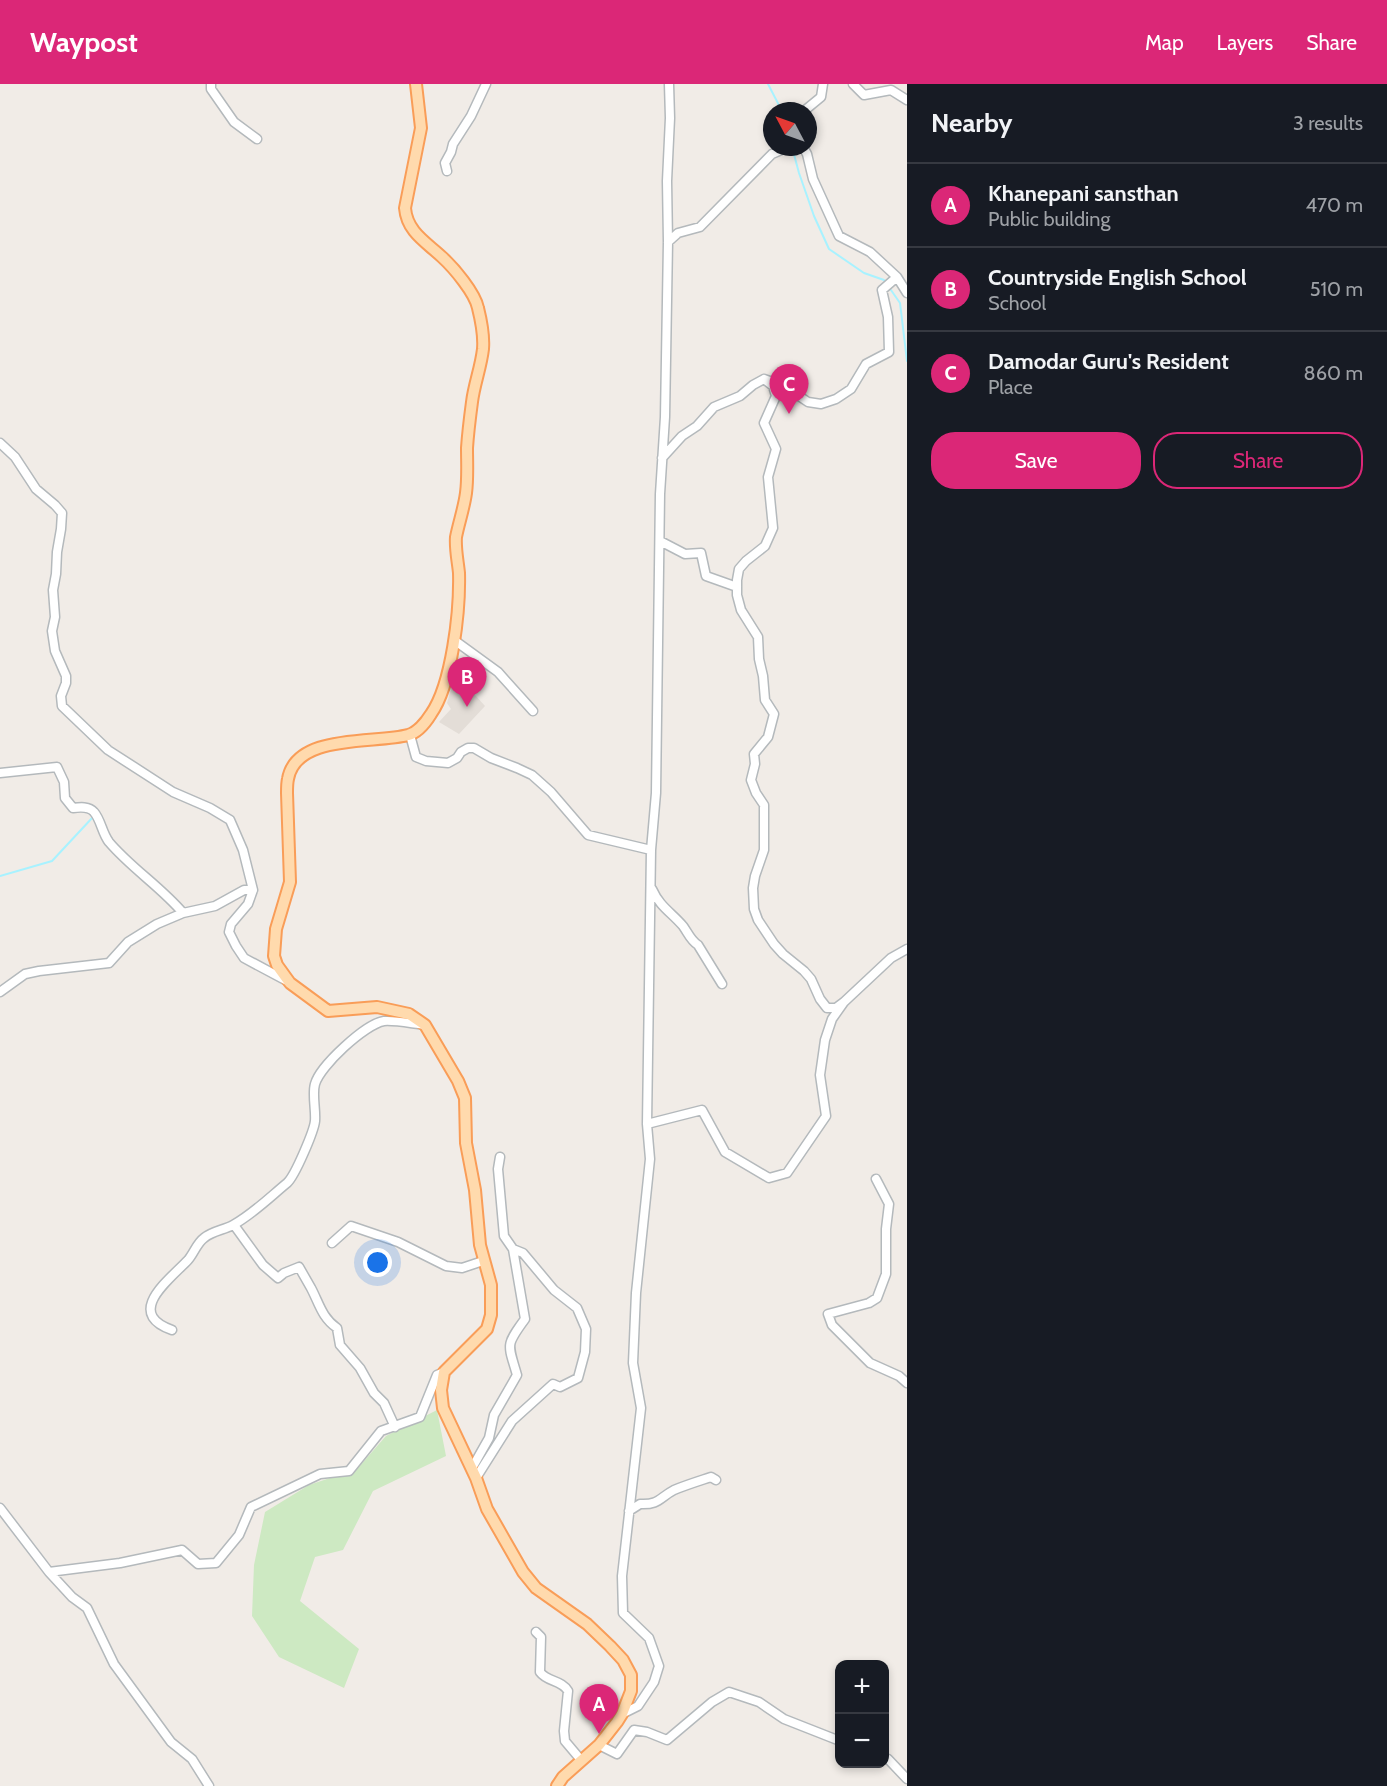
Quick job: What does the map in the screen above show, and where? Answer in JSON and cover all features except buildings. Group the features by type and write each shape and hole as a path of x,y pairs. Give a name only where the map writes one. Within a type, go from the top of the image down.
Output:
{"main road":[{"path":"416,84 421,128 405,208 406,218 420,239 444,258 472,294 478,307 483,347 471,410 467,445 466,492 456,540 459,573 454,640 442,694 432,714 410,735 318,748 303,756 294,765 287,785 290,882 276,929 274,956 277,965 290,982 328,1011 377,1007 409,1014 425,1025 458,1081 465,1098 466,1143 475,1190 480,1245 490,1285 491,1316 487,1329 444,1372 441,1390 443,1408 474,1473 487,1509 529,1580 536,1588 587,1624 623,1660 631,1676 631,1691 622,1714 599,1745 563,1777 557,1786"}],"street":[{"path":"211,84 211,89 234,122 258,140"},
{"path":"447,171 444,163 486,84"},
{"path":"622,1714 638,1706 654,1682 659,1666 650,1638 623,1613 622,1576 641,1408 633,1363 636,1293 650,1159 646,1124 650,886 656,793 660,494 665,417 669,84"},
{"path":"815,102 821,97 823,84"},
{"path":"853,84 864,95 891,90 907,100"},
{"path":"668,242 678,233 700,227 770,156"},
{"path":"807,156 813,179 839,236 870,252 897,278 907,293"},
{"path":"662,458 682,436 698,426 714,407 740,396 764,379 784,386 808,402 821,404 836,399 851,389 866,364 889,352 888,317 882,290 897,278"},
{"path":"764,379 773,386 777,396 764,423 776,449 768,477 773,528 765,546 739,569 737,587 741,610 758,637 765,700 774,714 768,737 754,754 755,764 751,780 764,806 764,850 755,876 754,909 758,920 774,944 811,979 827,1008 836,1008 891,958 907,949"},
{"path":"0,443 15,457 36,489 62,513 57,574 53,590 55,617 52,631 55,651 66,675 66,683 61,696 62,706 108,750 173,792 230,819 243,850 253,890 248,904 231,924 229,932 244,958 290,982"},
{"path":"660,541 686,554 701,553 706,576 737,587"},
{"path":"454,640 498,672 533,711"},
{"path":"410,735 416,757 448,764 461,752 474,748 491,758 532,775 551,792 588,835 651,850"},
{"path":"0,773 57,767 64,782 66,798 73,808 85,807 94,812 108,840 183,913"},
{"path":"650,886 665,910 679,922 698,945 722,984"},
{"path":"0,992 25,974 109,963 128,942 157,924 183,913 215,906 244,890 253,890"},
{"path":"646,1124 702,1110 725,1152 769,1178 787,1173 826,1116 820,1075 832,1019 844,1002"},
{"path":"172,1330 160,1325 152,1316 150,1309 153,1300 191,1257 202,1239 234,1225 260,1207 292,1178 315,1124 315,1084 332,1058 356,1036 383,1021 425,1025"},
{"path":"474,1473 489,1438 494,1414 517,1375 509,1347 512,1337 525,1319 513,1249 504,1236 498,1169 500,1156"},
{"path":"876,1179 889,1204 886,1229 886,1274 877,1298 869,1303 828,1314 832,1325 870,1363 899,1376 907,1383"},
{"path":"234,1225 263,1265 278,1278 299,1267 323,1315 337,1328 340,1345 360,1368 374,1393 384,1403 394,1427"},
{"path":"332,1243 351,1226 398,1242 446,1266 462,1268 483,1261"},
{"path":"474,1473 512,1421 554,1384 560,1387 578,1378 585,1352 586,1329 577,1308 554,1290 523,1253 513,1249"},
{"path":"49,1572 120,1563 182,1550 198,1564 216,1563 239,1535 251,1507 320,1474 349,1471 381,1431 420,1418 437,1375 444,1372"},
{"path":"629,1511 639,1504 651,1505 675,1490 711,1477 716,1480"},
{"path":"0,1508 49,1572 72,1597 87,1608 114,1664 171,1742 192,1759 209,1786"},
{"path":"536,1632 541,1637 540,1672 565,1685 568,1690 565,1741 581,1760"},
{"path":"599,1745 617,1754 634,1730 647,1732 667,1740 712,1702 729,1692 759,1702 784,1719 835,1739"},
{"path":"889,1760 907,1779"}],"shaded area":[{"path":"454,678 475,682 475,695 485,706 459,734 439,722 451,709 447,703"}],"green space":[{"path":"437,1410 446,1456 373,1491 343,1550 315,1557 300,1601 359,1649 344,1688 279,1657 252,1616 254,1565 265,1512 309,1485 357,1469 386,1436"}],"waterway":[{"path":"768,84 777,102"},
{"path":"794,156 814,216 829,249 864,273 884,280 900,303 907,361"},
{"path":"0,876 52,861 93,817"}],"place":[{"name":"Damodar Guru's Resident","path":"789,414"},
{"name":"Countryside English School","path":"467,707"},
{"name":"Khanepani sansthan","path":"599,1734"}]}
